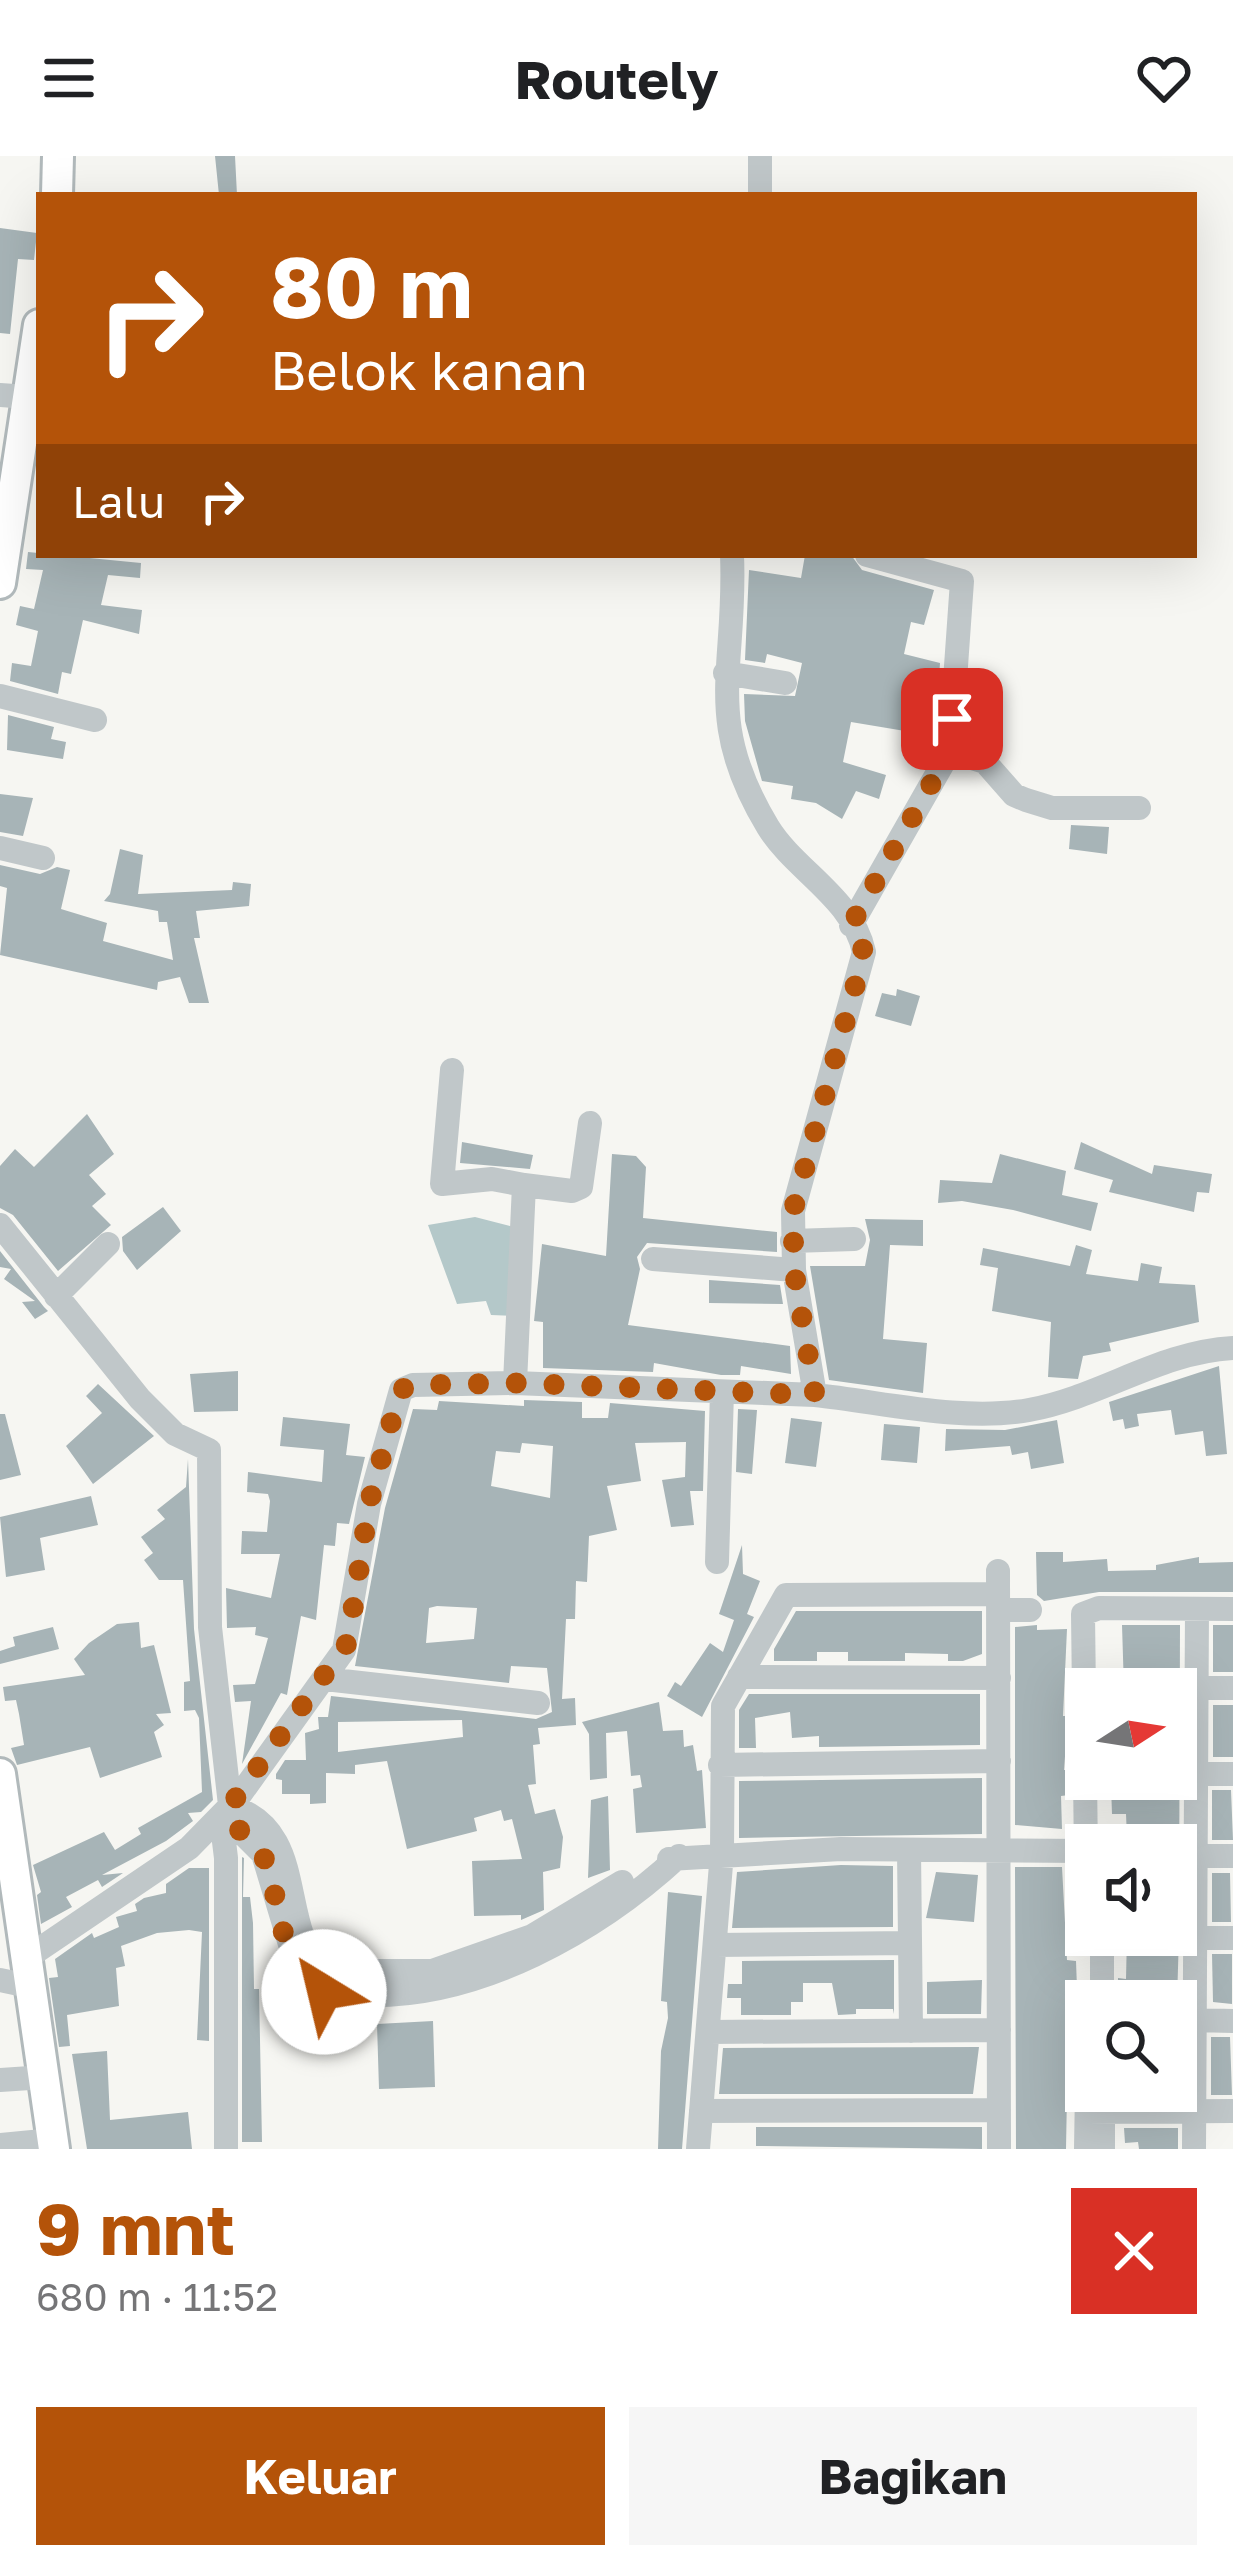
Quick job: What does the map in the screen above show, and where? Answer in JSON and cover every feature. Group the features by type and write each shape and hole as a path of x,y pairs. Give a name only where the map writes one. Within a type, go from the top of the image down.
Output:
{"main road":[{"path":"57,192 58,156"},
{"path":"0,583 14,396 36,334"},
{"path":"0,1774 54,2145"}],"street":[{"path":"760,156 760,192"},
{"path":"732,558 725,674 731,752 768,826 863,945 797,1185 794,1270 815,1395"},
{"path":"851,925 950,751 962,580 878,558"},
{"path":"725,674 785,683"},
{"path":"0,696 95,720"},
{"path":"950,751 985,761 1013,795 1052,808 1139,808"},
{"path":"0,848 43,858"},
{"path":"452,1070 442,1184 492,1179 572,1191 581,1187 590,1124"},
{"path":"515,1383 524,1185"},
{"path":"0,1225 175,1435 209,1450 210,1627 226,1812 226,2149"},
{"path":"792,1241 854,1239"},
{"path":"56,1296 108,1244"},
{"path":"653,1259 794,1270"},
{"path":"0,1980 31,1972 190,1848 226,1812 325,1679 348,1642 369,1504 397,1395 412,1385 515,1383 815,1395 990,1414 1082,1397 1196,1350 1233,1348"},
{"path":"717,1562 722,1392"},
{"path":"698,2149 722,1852 723,1706 790,1593 998,1592 1030,1610"},
{"path":"998,1592 999,2149"},
{"path":"1099,1608 1099,1668"},
{"path":"1086,1824 1083,1614 1099,1608 1233,1609"},
{"path":"1197,1610 1197,1668"},
{"path":"740,1677 999,1678"},
{"path":"325,1679 538,1703"},
{"path":"1197,1688 1233,1688"},
{"path":"720,1765 998,1761"},
{"path":"1197,1774 1233,1774"},
{"path":"226,1812 245,1810 278,1840 320,1970 437,1979 532,1936 647,1866 680,1856 909,1850 1065,1853"},
{"path":"909,1850 911,2031"},
{"path":"1197,1856 1233,1856"},
{"path":"1197,1938 1233,1938"},
{"path":"716,1945 910,1942"},
{"path":"1197,2020 1233,2021"},
{"path":"709,2032 999,2030"},
{"path":"0,2080 45,2078"},
{"path":"701,2111 999,2110"},
{"path":"1197,2112 1233,2111"},
{"path":"1086,2149 1093,2112"},
{"path":"1097,2112 1103,2149"},
{"path":"1194,2112 1194,2149"},
{"path":"0,2145 54,2145"}],"shaded area":[{"path":"475,1217 518,1228 516,1316 491,1315 486,1301 457,1304 428,1225"}],"building":[{"path":"215,156 235,156 237,192 219,192"},
{"path":"0,228 36,233 34,260 18,259 10,334 0,333"},
{"path":"28,552 36,553 36,558 141,563 140,578 108,575 101,605 142,610 139,634 83,620 71,674 62,672 58,694 10,681 12,663 31,666 38,631 16,625 20,606 34,609 43,570 26,569"},
{"path":"804,558 853,558 862,570 934,590 924,625 911,622 904,654 940,663 935,736 851,722 843,762 886,775 879,799 856,791 842,819 816,803 791,799 793,786 762,781 745,721 744,694 795,696 802,663 767,654 765,663 745,660 749,570 801,578"},
{"path":"8,715 54,727 51,739 66,742 63,759 7,750"},
{"path":"0,794 33,798 23,836 0,832"},
{"path":"1071,825 1109,827 1107,854 1069,849"},
{"path":"120,849 143,855 138,894 232,890 233,882 251,884 249,906 196,911 200,938 194,938 209,1003 189,1003 180,977 158,982 157,990 0,955 7,888 0,886 0,865 40,874 57,867 70,870 61,909 107,923 103,941 173,960 167,922 159,922 158,911 104,901 110,894"},
{"path":"897,989 920,996 911,1026 875,1016 882,993 896,996"},
{"path":"87,1114 114,1154 89,1175 106,1194 92,1206 111,1225 58,1271 13,1215 0,1208 0,1166 15,1149 34,1167"},
{"path":"462,1142 533,1155 530,1169 460,1163"},
{"path":"1081,1142 1152,1174 1154,1165 1212,1174 1209,1193 1197,1192 1194,1212 1109,1192 1113,1180 1074,1169"},
{"path":"612,1154 636,1156 646,1167 643,1218 777,1232 777,1252 647,1243 637,1257 640,1269 628,1325 790,1346 791,1374 741,1366 740,1375 721,1375 654,1363 653,1372 543,1368 543,1322 534,1321 542,1244 606,1256"},
{"path":"1000,1154 1066,1171 1062,1195 1098,1203 1091,1231 1013,1210 962,1201 938,1203 940,1180 992,1183"},
{"path":"163,1207 181,1231 137,1270 123,1251 122,1237"},
{"path":"865,1219 923,1220 923,1246 890,1245 883,1339 927,1343 923,1393 829,1380 810,1266 865,1266 870,1240"},
{"path":"1076,1245 1092,1250 1086,1274 1138,1281 1141,1263 1162,1267 1159,1283 1195,1285 1199,1322 1109,1343 1111,1351 1083,1356 1078,1379 1048,1377 1051,1322 992,1311 998,1268 980,1265 983,1248 1070,1266"},
{"path":"0,1251 48,1311 35,1319 22,1302 35,1301 4,1279 11,1269 0,1267"},
{"path":"709,1280 780,1285 783,1304 709,1303"},
{"path":"1219,1366 1227,1454 1206,1456 1203,1431 1175,1435 1171,1410 1137,1414 1139,1426 1125,1429 1123,1419 1113,1421 1109,1402"},
{"path":"238,1371 238,1411 194,1412 190,1374"},
{"path":"98,1384 154,1436 93,1484 66,1446 102,1413 86,1396"},
{"path":"524,1400 582,1402 582,1418 608,1418 610,1403 705,1411 703,1491 690,1491 694,1525 671,1527 662,1480 685,1477 686,1442 635,1443 641,1481 607,1486 617,1530 589,1536 587,1582 576,1581 575,1619 566,1619 562,1699 575,1698 576,1725 538,1728 540,1744 533,1745 536,1784 528,1785 535,1814 555,1809 563,1837 560,1868 543,1872 544,1910 521,1920 521,1915 474,1916 472,1861 522,1859 512,1819 504,1821 501,1810 474,1818 477,1831 407,1849 387,1761 355,1765 355,1774 326,1773 326,1803 310,1804 310,1794 282,1794 282,1780 276,1774 285,1760 306,1760 305,1733 319,1729 318,1717 328,1717 331,1696 536,1719 552,1712 547,1668 511,1666 509,1683 355,1666 385,1508 413,1409 437,1410 439,1401 524,1406","holes":["522,1443 553,1446 550,1498 491,1486 496,1451 520,1453","429,1608 477,1608 474,1639 426,1643","462,1720 463,1737 338,1752 338,1722"]},
{"path":"738,1409 757,1410 752,1474 736,1472"},
{"path":"0,1414 5,1414 21,1475 0,1480"},
{"path":"283,1417 350,1424 346,1455 365,1457 349,1524 337,1523 335,1546 324,1545 316,1620 301,1616 287,1695 281,1693 242,1764 251,1701 235,1702 233,1685 255,1684 268,1638 255,1635 256,1627 227,1628 226,1588 271,1598 280,1554 241,1554 242,1531 267,1532 270,1501 268,1494 247,1492 248,1472 322,1482 324,1450 280,1446"},
{"path":"791,1418 822,1422 816,1467 785,1463"},
{"path":"1057,1420 1064,1463 1031,1469 1028,1452 1012,1455 1010,1446 945,1451 946,1429 1005,1430"},
{"path":"884,1424 920,1427 917,1463 881,1460"},
{"path":"188,1459 194,1629 213,1800 201,1812 188,1813 193,1821 166,1841 102,1875 123,1873 102,1887 98,1880 66,1897 72,1907 41,1924 37,1895 41,1892 33,1865 104,1832 115,1850 141,1834 138,1828 202,1792 199,1718 195,1710 184,1711 184,1682 190,1681 183,1580 159,1580 144,1560 153,1553 141,1537 165,1519 157,1510 186,1487"},
{"path":"91,1496 98,1525 40,1538 45,1570 6,1577 0,1517"},
{"path":"742,1545 743,1574 760,1581 747,1614 754,1617 702,1717 667,1696 675,1682 681,1686 710,1643 723,1652 734,1620 719,1614"},
{"path":"1036,1552 1063,1552 1063,1562 1107,1559 1108,1571 1156,1570 1156,1565 1199,1557 1199,1563 1233,1562 1233,1592 1099,1592 1044,1601 1037,1595"},
{"path":"796,1611 982,1611 982,1654 963,1661 948,1661 948,1654 905,1653 905,1661 848,1661 848,1652 817,1652 817,1661 774,1661 774,1649"},
{"path":"139,1622 141,1648 154,1645 171,1713 156,1714 164,1725 154,1732 162,1757 100,1778 90,1747 17,1765 11,1748 24,1745 19,1714 16,1700 5,1701 3,1687 85,1675 74,1659 89,1643 117,1624"},
{"path":"1122,1625 1180,1625 1180,1668 1123,1668"},
{"path":"1213,1625 1233,1625 1233,1672 1213,1672"},
{"path":"53,1627 59,1649 0,1664 0,1651 15,1646 13,1637"},
{"path":"1015,1627 1067,1629 1062,1829 1015,1825"},
{"path":"749,1694 980,1694 980,1745 819,1747 819,1736 792,1738 790,1712 755,1718 756,1748 739,1748 739,1710"},
{"path":"659,1702 663,1731 683,1730 684,1747 693,1745 697,1771 702,1770 706,1828 636,1833 633,1789 642,1787 640,1775 631,1776 627,1731 606,1733 607,1778 590,1780 589,1734 582,1722"},
{"path":"1213,1705 1233,1705 1233,1757 1213,1757"},
{"path":"982,1778 982,1834 739,1838 739,1781"},
{"path":"1212,1790 1231,1790 1233,1840 1212,1840"},
{"path":"608,1796 610,1870 588,1878 591,1800"},
{"path":"1112,1800 1179,1800 1179,1824 1126,1824 1126,1814 1112,1814"},
{"path":"242,1857 243,1897 250,1897 253,1923 254,1989 259,1989 262,2142 242,2142"},
{"path":"893,1866 893,1927 732,1928 737,1872"},
{"path":"1015,1867 1062,1867 1065,1956 1076,1961 1077,1980 1065,1980 1066,2149 1016,2149"},
{"path":"189,1868 209,1868 209,2041 197,2040 202,1932 189,1930 157,1933 121,1946 125,1966 116,1968 119,2006 67,2015 70,2046 59,2047 49,1978 58,1977 55,1959 92,1933 94,1938 119,1927 116,1917 137,1911 135,1904 144,1898 166,1893 166,1884"},
{"path":"936,1872 978,1875 974,1922 926,1918"},
{"path":"1212,1873 1230,1873 1231,1922 1212,1922"},
{"path":"668,1892 702,1896 682,2149 658,2149 661,2051 668,2018 667,2002 661,2001"},
{"path":"1212,1954 1232,1954 1232,2004 1213,2002"},
{"path":"1127,1956 1178,1956 1178,1980 1118,1980 1118,1978 1126,1979"},
{"path":"894,1960 894,2014 893,2009 856,2009 856,2014 838,2015 832,1983 803,1983 803,2002 791,2002 791,2015 741,2015 741,1998 727,1998 728,1984 742,1984 742,1961"},
{"path":"982,1980 981,2014 927,2014 927,1982"},
{"path":"433,2021 435,2087 379,2089 377,2024"},
{"path":"1211,2037 1230,2037 1232,2095 1211,2095"},
{"path":"979,2047 973,2094 719,2094 723,2048"},
{"path":"107,2051 110,2120 188,2112 192,2149 87,2149 72,2054"},
{"path":"756,2127 982,2127 982,2149 756,2146"},
{"path":"1124,2128 1178,2128 1178,2149 1139,2149 1138,2142 1125,2143"}],"route":[{"path":"324,1992 310,1986 295,1961 263,1854 232,1823 230,1806 348,1642 369,1504 394,1400 400,1390 412,1385 515,1383 815,1395 794,1270 797,1185 862,961 863,945 851,925 950,751 952,719"}]}
